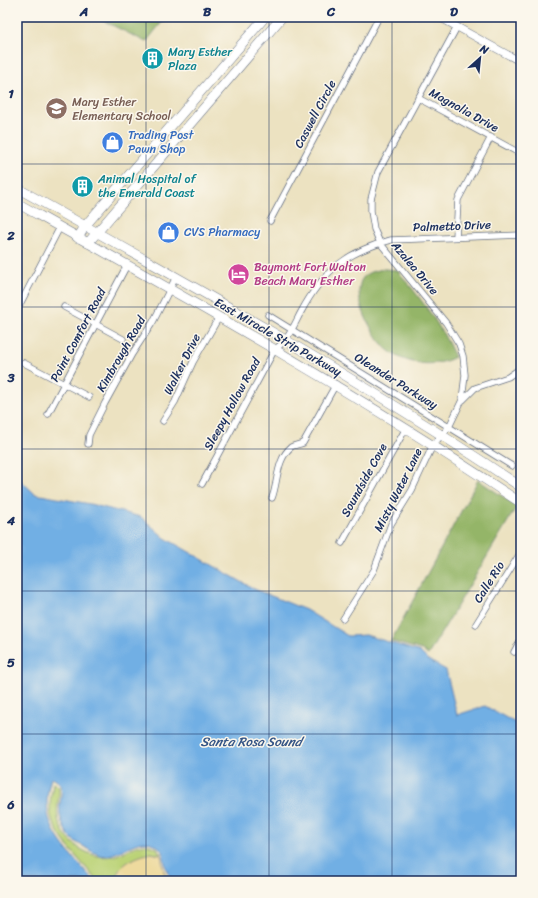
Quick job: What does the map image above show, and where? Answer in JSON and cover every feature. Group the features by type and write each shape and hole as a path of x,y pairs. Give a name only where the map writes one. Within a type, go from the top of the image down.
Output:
{"main road":[{"path":"78,238 85,226 265,17"},
{"path":"88,243 282,17"},
{"name":"East Miracle Strip Parkway","path":"17,188 286,340 442,435 521,488"},
{"name":"East Miracle Strip Parkway","path":"17,203 336,384 521,503"}],"street":[{"name":"Caswell Circle","path":"270,221 379,17"},
{"path":"439,17 521,62"},
{"name":"Azalea Drive","path":"442,435 449,427 462,400 465,368 459,344 446,323 380,243 371,211 374,183 378,172 457,26"},
{"name":"Magnolia Drive","path":"418,98 521,154"},
{"path":"456,237 458,200 491,137"},
{"path":"17,310 60,227"},
{"name":"Palmetto Drive","path":"286,340 316,287 328,273 348,256 380,243 399,239 521,235"},
{"name":"Point Comfort Road","path":"48,414 127,265"},
{"name":"Kimbrough Road","path":"88,444 89,435 105,403 142,336 153,322 176,277"},
{"path":"64,307 123,339"},
{"name":"Oleander Parkway","path":"268,315 512,466"},
{"name":"Walker Drive","path":"163,421 175,402 193,362 219,317"},
{"name":"Sleepy Hollow Road","path":"202,484 275,349 286,340"},
{"path":"24,363 89,397"},
{"path":"462,400 476,388 508,377 521,368"},
{"path":"272,498 277,482 277,472 282,462 291,447 303,443 336,384"},
{"name":"Soundside Cove","path":"342,543 406,428"},
{"name":"Misty Water Lane","path":"344,619 374,570 391,524 412,490 433,446 442,435"},
{"name":"Calle Rio","path":"476,624 521,552"},
{"path":"514,652 521,639"}],"green space":[{"path":"96,17 174,17 162,22 146,42"},
{"path":"384,269 397,270 436,322 455,357 439,363 431,364 413,362 396,356 383,345 376,336 364,314 360,302 359,290 361,281 367,274"},
{"path":"478,480 517,506 428,655 422,650 391,641"},
{"path":"53,783 59,787 58,818 61,826 65,834 78,848 104,857 113,856 134,847 144,845 157,848 161,855 151,853 115,878 115,881 98,881 58,833 51,816 50,808"}],"sand":[{"path":"151,853 161,855 164,872 170,881 115,881 124,865 140,856"}],"water":[{"name":"Santa Rosa Sound","path":"17,477 35,494 90,504 141,517 165,538 254,589 306,610 348,636 366,635 420,652 428,660 446,670 457,715 485,706 521,726 521,881 173,881 167,871 162,851 157,846 150,843 142,842 114,854 99,855 75,841 64,828 60,815 61,785 56,780 51,778 47,795 47,810 56,835 73,858 94,881 17,881"}],"place":[{"name":"Mary Esther Plaza","path":"153,59"},
{"name":"Mary Esther Elementary School","path":"57,109"},
{"name":"Trading Post Pawn Shop","path":"112,142"},
{"name":"Animal Hospital of the Emerald Coast","path":"82,186"},
{"name":"CVS Pharmacy","path":"169,232"},
{"name":"Baymont Fort Walton Beach Mary Esther","path":"238,274"}]}
